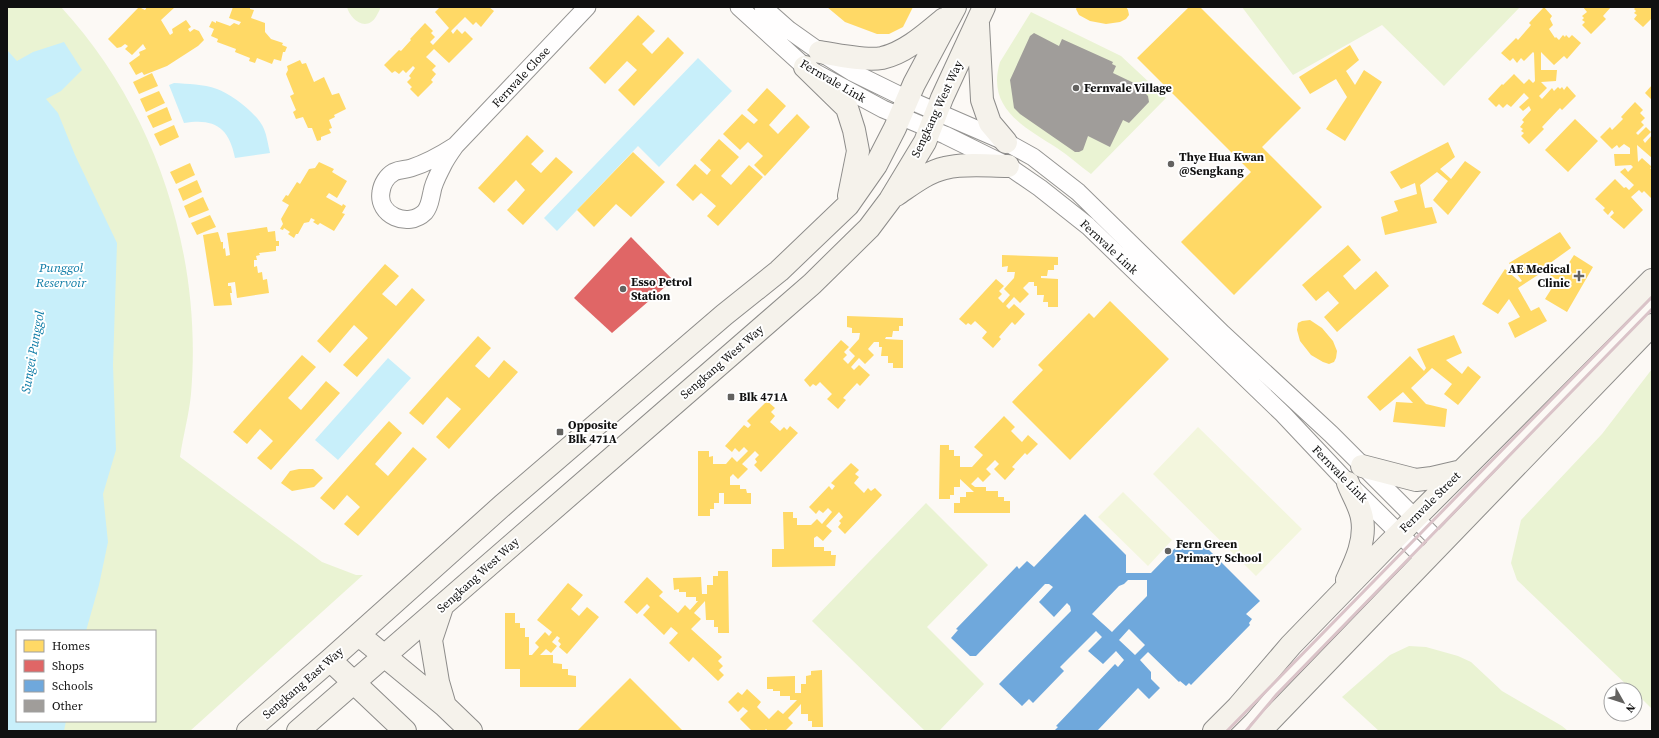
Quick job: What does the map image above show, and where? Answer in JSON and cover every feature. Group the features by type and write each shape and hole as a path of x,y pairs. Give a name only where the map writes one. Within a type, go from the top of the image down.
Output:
{"main road":[{"path":"812,60 882,58 910,47 953,10"},
{"path":"471,731 445,706 359,635 504,506 724,315 779,271 848,205 876,165 914,84 953,10"},
{"path":"981,14 982,100 990,123 1006,142"},
{"name":"Sengkang West Way","path":"384,657 442,607 475,576 812,284 869,228 890,200 924,142 981,14"},
{"path":"812,60 847,108 854,130 858,151 848,205"},
{"path":"890,200 919,179 944,168 955,166 1008,166"},
{"name":"Fernvale Street","path":"1214,731 1238,707 1291,645 1399,534 1652,280"},
{"path":"1260,731 1652,325"},
{"path":"1362,466 1416,480 1462,471"},
{"path":"1341,594 1361,549 1362,534 1362,517 1348,483"},
{"path":"442,607 431,640 438,682 445,706"},
{"name":"Sengkang East Way","path":"253,726 359,635"},
{"path":"298,731 384,657"},
{"path":"330,660 406,731"}],"street":[{"name":"Fernvale Close","path":"455,146 437,158 410,169 402,169 394,172 387,177 382,184 380,193 381,201 390,215 398,219 405,220 412,219 425,212 429,206 432,192 442,164 455,146 587,7"},
{"name":"Fernvale Link","path":"739,7 812,60 852,72 904,108 933,120 1006,142 1033,157 1078,192 1224,334 1331,434 1440,543"},
{"name":"Fernvale Link","path":"763,7 789,30 812,60"},
{"name":"Fernvale Link","path":"933,120 1008,166 1040,188 1088,226 1283,414 1348,483 1425,559"}],"green space":[{"path":"7,7 61,7 94,48 123,91 147,138 166,187 180,238 189,289 193,342 191,394 180,457 322,562 356,575 363,575 190,731 7,731"},
{"path":"347,7 380,7 380,9 372,21 367,24 363,24 353,18"},
{"path":"1242,7 1520,7 1444,86 1382,25 1293,75"},
{"name":"Fernvale Village","path":"1031,12 1121,56 1166,98 1091,174 1061,151 1021,124 1003,104 998,92 997,78 1000,62"},
{"path":"1652,369 1652,709 1643,700 1643,682 1624,682 1517,580 1511,563 1521,520 1602,434"},
{"path":"1198,427 1302,529 1256,576 1153,474"},
{"path":"1123,492 1172,540 1148,566 1098,517"},
{"path":"926,503 988,565 927,627 984,684 939,731 925,731 812,621"},
{"path":"1409,646 1426,647 1458,656 1471,662 1502,691 1568,731 1379,731 1342,697 1390,655"}],"water":[{"name":"Punggol Reservoir","path":"64,42 82,70 61,91 46,99 58,113 75,155 117,243 113,365 116,450 103,494 108,542 99,585 86,630 16,630 16,722 66,722 64,731 7,731 7,50 17,61 33,52"},
{"path":"698,58 732,91 659,167 638,146 557,231 544,218"},
{"path":"174,83 196,84 212,87 244,105 261,123 266,135 270,153 235,158 229,139 218,127 204,122 184,123 169,85"},
{"path":"388,358 411,378 338,460 315,440"}],"building: Homes":[{"path":"139,7 145,10 147,7 175,7 161,20 170,35 173,33 172,29 186,20 191,27 188,29 190,32 194,29 199,31 204,40 198,46 167,66 144,75 142,72 136,75 129,63 140,55 139,52 146,49 143,44 132,55 125,49 128,46 125,44 117,48 108,39"},
{"path":"233,7 250,7 250,9 254,10 251,18 265,23 265,32 271,39 283,43 282,45 287,47 285,52 283,52 281,61 274,59 272,64 257,58 255,63 249,61 250,58 235,52 236,49 217,42 218,39 211,36 214,29 209,27 212,21 230,26 234,23 239,25 241,22 229,18"},
{"path":"440,7 489,7 494,11 481,27 476,22 473,25 465,17 451,31 453,34 457,29 462,34 465,31 473,39 449,63 434,49 426,57 436,66 432,70 436,74 431,80 433,82 418,97 410,89 412,87 407,82 411,78 409,76 415,68 413,66 406,73 403,70 399,74 395,71 392,73 384,65 399,50 401,51 425,23 433,31 431,33 435,37 430,42 433,45 449,28 435,12"},
{"path":"827,7 913,7 903,27 889,34 877,34 845,22"},
{"path":"1077,7 1126,7 1129,15 1126,19 1120,22 1106,24 1090,21 1079,15 1076,9"},
{"path":"1189,7 1200,7 1301,108 1262,147 1322,207 1234,295 1181,242 1251,172 1137,58"},
{"path":"1544,7 1552,16 1550,19 1553,25 1549,29 1555,38 1556,37 1559,40 1563,35 1565,37 1566,35 1569,38 1572,35 1581,43 1567,59 1564,56 1554,65 1541,52 1541,70 1557,70 1556,81 1541,82 1547,88 1539,96 1542,99 1552,88 1554,91 1558,87 1560,89 1562,87 1564,90 1567,86 1576,96 1562,110 1560,108 1542,127 1544,129 1529,144 1521,136 1524,133 1521,131 1523,129 1520,127 1524,122 1522,120 1531,110 1529,106 1523,111 1519,107 1529,98 1524,93 1511,107 1507,104 1503,108 1499,104 1496,107 1488,99 1514,74 1524,84 1529,79 1533,83 1535,81 1533,52 1524,61 1521,58 1517,63 1513,58 1510,61 1501,53 1516,38 1518,40 1531,25 1529,23"},
{"path":"1583,7 1611,7 1603,16 1606,19 1591,34 1582,25 1585,22 1582,20 1584,18 1582,16 1587,12"},
{"path":"1636,7 1652,7 1652,18 1643,27 1634,19 1637,15 1634,13 1636,11 1634,9"},
{"path":"638,15 655,31 642,44 652,54 668,37 684,53 634,106 618,90 637,70 627,61 605,84 589,68"},
{"path":"1350,45 1359,60 1346,71 1355,85 1364,70 1382,82 1345,141 1326,129 1347,97 1336,79 1310,94 1299,77"},
{"path":"300,60 302,64 306,63 314,82 324,77 332,95 339,93 346,109 334,115 335,117 329,120 332,128 329,129 331,133 321,137 321,140 317,141 312,128 308,128 303,117 296,119 293,112 296,110 290,96 294,94 286,74 288,70 287,66"},
{"path":"152,73 158,86 139,94 133,82"},
{"path":"1652,85 1652,100 1645,93"},
{"path":"767,88 786,106 769,125 778,134 797,114 810,127 765,176 754,165 763,156 748,142 740,150 723,134 742,114 754,124 758,120 747,110"},
{"path":"159,91 165,103 146,112 140,99"},
{"path":"1635,102 1643,110 1640,113 1645,118 1641,122 1644,125 1636,133 1638,135 1646,127 1651,132 1643,140 1645,143 1652,135 1652,158 1637,145 1638,162 1642,158 1652,167 1650,168 1652,170 1652,199 1644,191 1642,193 1639,190 1631,197 1643,210 1624,229 1610,217 1614,213 1612,210 1608,215 1603,210 1605,208 1595,199 1615,179 1624,188 1626,187 1629,190 1634,185 1620,172 1625,168 1628,172 1633,167 1631,165 1615,166 1614,154 1630,154 1630,148 1624,144 1619,148 1617,145 1612,149 1600,137 1610,127 1612,130 1623,119 1621,117"},
{"path":"167,107 172,120 153,128 147,116"},
{"path":"1575,119 1598,141 1568,172 1545,150"},
{"path":"174,125 179,137 160,146 154,134"},
{"path":"527,135 544,151 531,164 541,173 556,157 573,172 523,225 507,210 525,190 516,180 494,203 478,188"},
{"path":"719,139 739,157 721,176 731,185 749,165 763,177 718,226 707,216 716,206 701,193 693,201 676,185 695,164 707,175 711,170 700,160"},
{"path":"1448,142 1455,157 1440,169 1451,179 1465,161 1481,172 1448,215 1433,200 1448,181 1437,172 1420,185 1425,208 1432,207 1437,223 1385,235 1381,217 1398,211 1394,201 1417,194 1415,183 1401,189 1390,172"},
{"path":"633,152 665,182 631,217 616,204 594,227 577,210"},
{"path":"319,162 334,169 332,172 347,181 337,198 329,193 326,197 342,206 343,204 346,206 342,213 345,214 334,231 320,223 318,225 313,222 315,220 311,218 309,222 304,223 294,238 288,234 290,232 284,228 283,230 280,229 283,224 281,219 289,205 282,201 286,195 288,196 297,182 300,184 309,169 315,168"},
{"path":"190,163 195,175 176,184 170,172"},
{"path":"197,180 202,192 183,201 178,189"},
{"path":"203,197 209,210 189,218 184,206"},
{"path":"210,215 216,227 197,235 191,223"},
{"path":"267,227 268,232 275,231 276,241 279,241 279,246 276,246 276,251 259,253 260,255 256,256 257,260 254,260 254,267 257,266 258,273 262,272 263,280 267,279 269,293 237,298 235,282 228,283 228,286 231,286 232,293 230,293 232,305 214,306 203,235 218,232 221,242 223,242 223,249 225,248 226,256 230,255 227,233"},
{"path":"1560,232 1571,248 1546,266 1561,275 1574,255 1593,267 1567,312 1545,299 1557,280 1544,271 1518,288 1531,311 1539,307 1547,321 1515,338 1508,323 1520,317 1509,299 1498,314 1482,304 1505,269 1520,282 1522,281 1509,263"},
{"path":"1348,245 1361,260 1343,276 1355,290 1376,271 1389,286 1337,332 1324,317 1339,303 1328,291 1316,301 1302,285"},
{"path":"1002,255 1058,257 1058,265 1054,265 1054,270 1048,270 1047,276 1041,276 1041,278 1058,279 1058,307 1048,307 1048,302 1043,302 1044,295 1037,295 1037,286 1034,286 1034,282 1029,282 1023,288 1029,294 1020,303 1014,297 1006,306 1009,309 1014,304 1025,314 1015,325 1012,322 999,337 1001,339 993,348 982,338 987,332 975,321 971,325 968,323 966,325 959,319 996,279 1004,286 999,291 1002,294 998,298 1003,303 1010,295 1004,289 1014,278 1015,272 1007,272 1008,266 1002,267"},
{"path":"385,264 399,276 382,294 396,306 412,288 425,300 357,377 343,365 368,338 354,325 330,353 317,341"},
{"path":"1110,301 1169,359 1070,460 1012,402 1043,370 1038,365 1089,313 1094,318"},
{"path":"847,316 903,318 903,326 899,326 899,331 893,331 892,337 886,337 885,339 903,340 903,368 893,368 893,363 888,363 888,356 881,356 882,347 879,347 879,342 874,342 868,349 874,355 865,364 859,358 851,367 854,370 859,365 870,375 860,386 857,383 843,398 846,400 838,409 827,399 832,394 820,382 816,386 813,384 810,387 804,380 841,340 849,347 844,352 847,355 843,359 848,364 855,356 849,350 859,339 860,333 852,333 852,328 847,327"},
{"path":"1310,320 1322,328 1333,341 1337,351 1334,362 1329,364 1311,355 1300,341 1297,330 1298,323"},
{"path":"1454,335 1462,353 1446,360 1462,374 1468,366 1481,377 1458,405 1444,394 1452,384 1432,368 1411,388 1426,404 1447,409 1445,427 1393,422 1396,402 1413,403 1403,392 1380,411 1367,397 1410,356 1424,371 1426,368 1417,349"},
{"path":"478,336 491,348 475,366 489,378 504,360 518,372 449,449 436,437 461,409 447,397 423,425 409,413"},
{"path":"302,355 316,367 288,398 301,410 326,381 340,393 271,470 257,458 273,441 260,429 247,444 233,432"},
{"path":"767,401 775,408 771,412 775,416 770,422 780,431 784,427 787,430 790,426 798,433 761,472 754,465 757,462 755,459 759,455 755,451 742,464 748,469 738,479 733,474 730,477 730,485 740,485 740,489 746,489 747,493 751,493 751,504 724,504 724,493 719,493 719,503 714,503 714,509 710,509 710,516 698,516 698,451 709,451 709,457 713,456 713,464 726,464 732,457 737,462 748,451 744,447 739,452 735,448 732,452 725,446 744,425 748,428 751,425 747,421"},
{"path":"1004,416 1015,427 1011,431 1022,442 1028,435 1038,444 1027,455 1025,453 1012,467 1015,469 1005,480 994,469 999,464 995,460 986,469 991,474 983,482 978,477 971,484 975,487 986,487 986,491 998,491 998,497 1004,497 1004,501 1010,501 1010,513 954,513 954,503 960,503 960,497 966,497 966,492 974,492 960,479 960,487 954,487 954,495 950,495 950,499 939,499 940,445 949,445 949,450 954,450 954,456 960,456 960,467 972,467 983,455 974,447"},
{"path":"389,421 402,433 375,464 388,476 413,447 427,459 358,536 344,524 360,507 347,495 334,510 320,498"},
{"path":"851,463 859,470 855,474 859,477 854,483 864,493 868,488 871,491 875,488 882,495 845,534 838,527 841,523 839,521 843,517 839,512 826,526 832,531 823,541 817,536 814,538 814,547 824,547 824,551 831,551 831,555 836,555 835,566 772,567 772,549 784,549 783,512 793,512 793,518 797,518 797,525 811,525 817,519 822,524 832,512 828,508 823,513 819,510 816,514 809,507 829,486 832,490 835,486 831,483"},
{"path":"299,469 313,469 323,478 314,487 292,491 281,483 290,471"},
{"path":"718,571 728,571 729,633 718,633 718,627 714,627 714,620 706,620 705,601 694,613 701,619 691,629 722,657 718,661 723,666 719,670 724,675 718,681 693,657 689,662 669,643 678,633 671,627 664,635 643,615 650,607 647,604 637,614 624,602 647,577 663,592 659,596 678,613 685,605 690,610 698,601 696,601 696,597 686,597 686,592 679,592 679,589 674,590 673,578 701,577 702,594 707,594 707,585 713,585 713,576 718,576"},
{"path":"568,583 583,595 571,609 579,616 587,607 599,617 567,654 559,647 561,644 558,641 560,638 557,636 552,642 557,646 551,653 546,649 540,655 553,655 553,663 562,664 562,669 568,669 568,675 576,676 576,687 520,687 520,669 505,669 505,613 515,613 515,623 520,623 520,628 525,628 525,637 529,637 529,655 532,655 539,647 535,643 545,632 549,636 552,632 537,620"},
{"path":"822,670 823,727 812,727 812,721 808,721 808,714 801,714 801,704 788,718 793,723 785,731 768,731 766,729 764,731 752,731 740,719 748,711 743,707 738,712 728,702 738,692 742,695 747,689 761,702 757,707 769,719 778,710 783,714 797,700 790,700 790,696 780,696 780,691 767,689 767,677 795,676 795,693 801,693 801,684 806,684 806,676 811,675 811,671"},
{"path":"630,678 683,731 577,731"}],"building: Shops":[{"name":"Esso Petrol Station","path":"631,237 673,280 612,333 574,298"}],"building: Schools":[{"path":"1085,514 1126,555 1126,573 1151,573 1179,544 1203,544 1260,601 1246,614 1252,619 1249,623 1250,625 1191,685 1189,683 1186,686 1180,681 1179,682 1148,652 1140,660 1151,672 1151,679 1160,688 1149,699 1138,688 1097,731 1054,731 1058,727 1056,726 1115,664 1118,667 1124,660 1116,651 1103,664 1088,651 1102,637 1096,631 1060,667 1064,671 1033,703 1029,699 1022,706 999,684 1071,611 1070,606 1067,603 1054,617 1039,602 1053,587 1049,584 1045,584 976,656 970,656 951,638 958,630 956,629 1017,566 1019,569 1027,561 1034,567","holes":["1128,580 1147,580 1147,596 1112,632 1092,614 1119,586","1129,629 1145,645 1135,655 1119,640"]}],"building: Other":[{"name":"Fernvale Village","path":"1034,33 1059,46 1062,39 1113,62 1112,64 1116,66 1113,73 1136,84 1148,96 1149,102 1129,123 1123,120 1110,147 1088,136 1083,150 1075,152 1020,114 1014,108 1010,80 1030,36"}],"railway":[{"path":"1227,731 1652,297"},
{"path":"1246,731 1277,694 1652,309"}],"place":[{"name":"Fernvale Village","path":"1076,88"},
{"name":"Thye Hua Kwan @Sengkang","path":"1171,164"},
{"name":"AE Medical Clinic","path":"1579,276"},
{"name":"Esso Petrol Station","path":"623,289"},
{"name":"Blk 471A","path":"731,397"},
{"name":"Opposite Blk 471A","path":"560,432"},
{"name":"Fern Green Primary School","path":"1168,551"}],"water label":[{"name":"Sungei Punggol","path":"32,352"}]}
